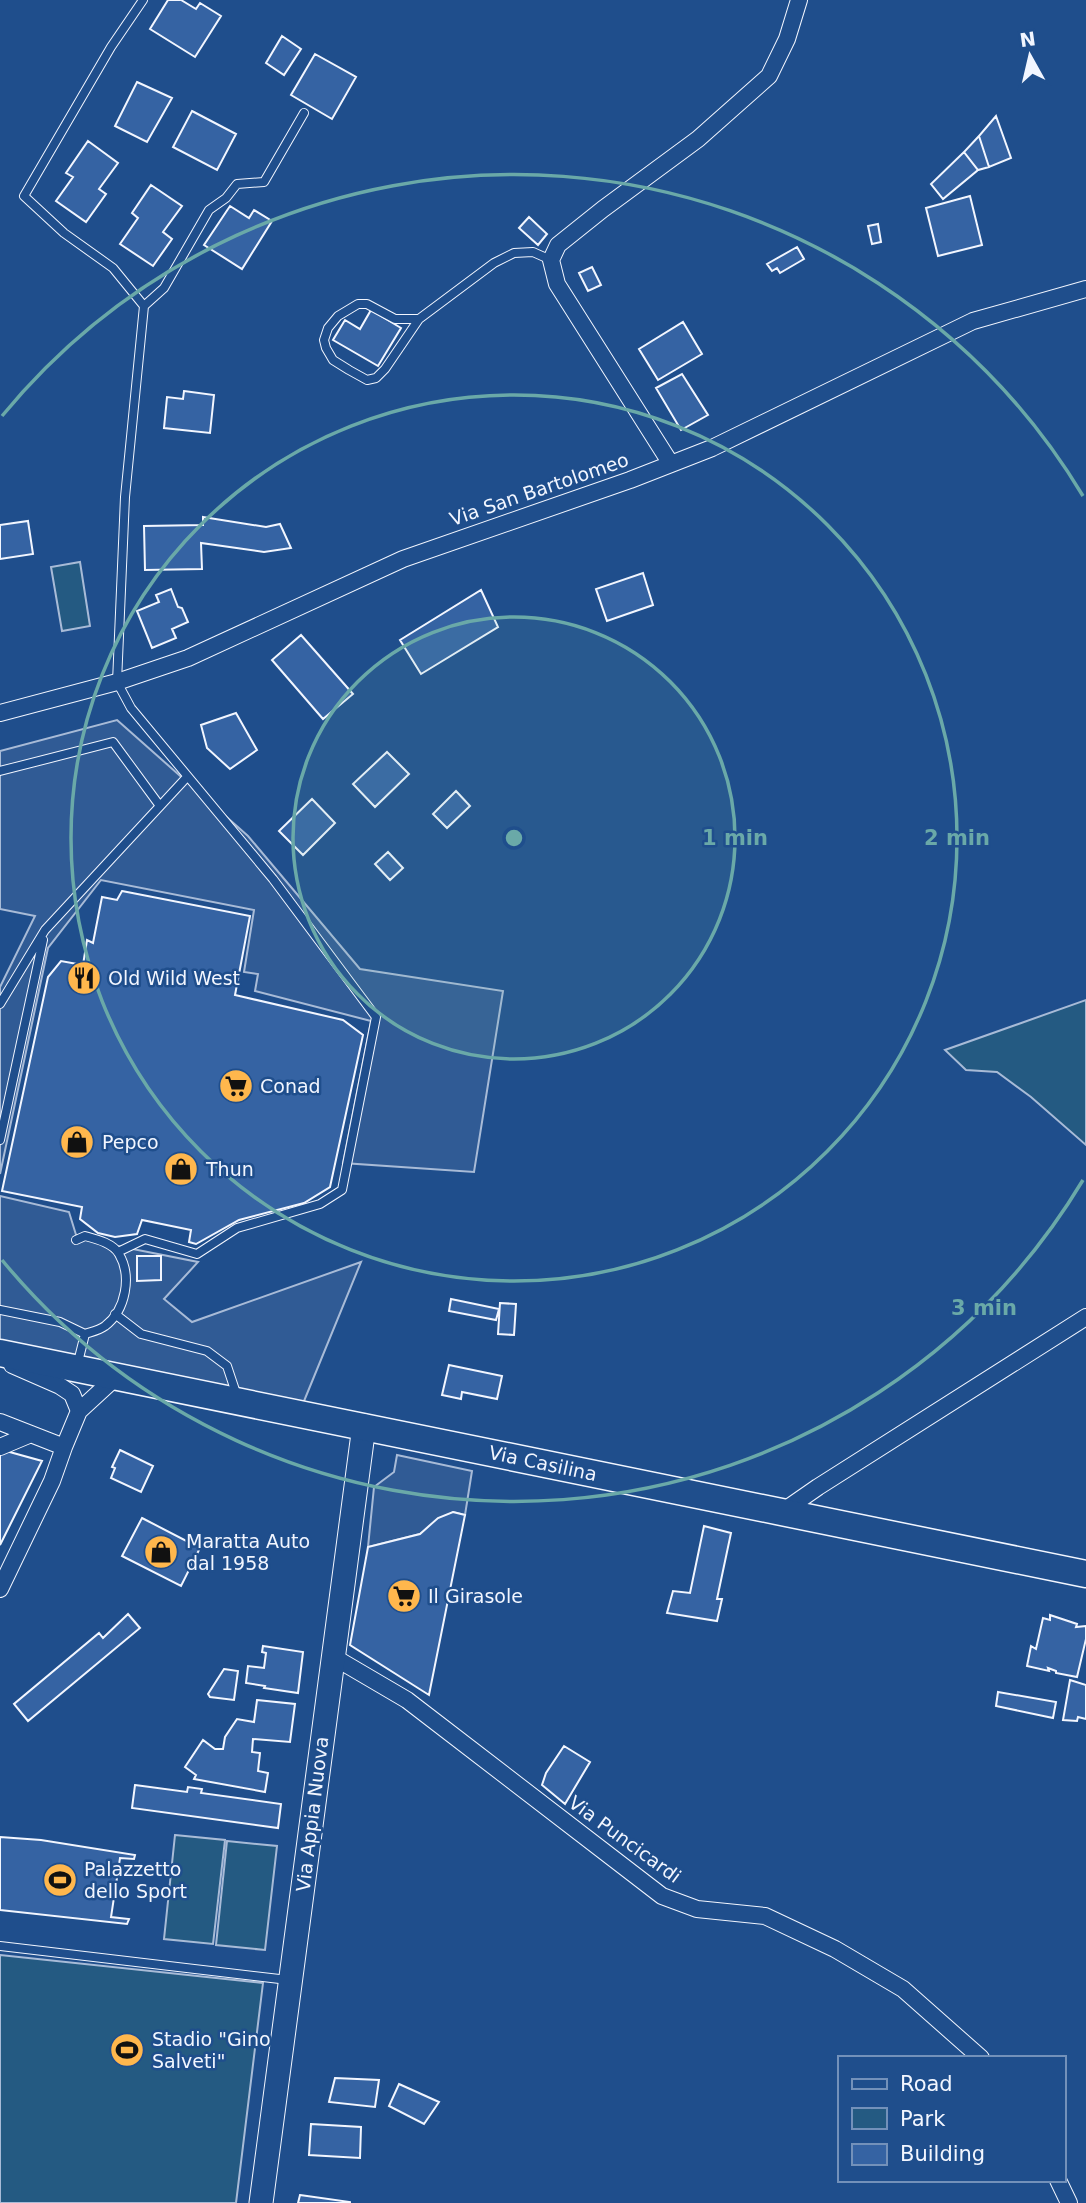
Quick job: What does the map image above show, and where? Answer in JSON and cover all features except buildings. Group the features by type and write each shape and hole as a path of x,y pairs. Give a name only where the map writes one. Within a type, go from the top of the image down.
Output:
{"main road":[{"name":"Via Casilina","path":"0,1353 1086,1574"}],"street":[{"path":"671,464 557,284 551,260 558,245 698,139 769,76 787,38 799,0"},
{"name":"Via San Bartolomeo","path":"0,713 117,682 188,658 403,559 712,448 973,321 1086,289"},
{"path":"782,1512 818,1486 1086,1317"},
{"path":"0,1359 60,1386 72,1394 79,1411"},
{"path":"0,1589 52,1481 79,1411 116,1377"},
{"path":"0,1422 64,1447"},
{"name":"Via Appia Nuova","path":"261,2203 364,1426"},
{"path":"0,1447 31,1434"},
{"name":"Via Puncicardi","path":"332,1656 407,1700 662,1896 696,1909 765,1916 835,1949 903,1989 979,2056"},
{"path":"1059,2182 1069,2203"}],"lane":[{"path":"143,0 111,47 24,196 64,233 113,268 144,306"},
{"path":"118,1252 145,1239 197,1254 237,1228 320,1204 342,1190 376,1017 272,880 131,708 117,682 125,497 144,306 164,288 209,210 226,198 237,184 264,182 304,113"},
{"path":"419,319 395,319 367,304 358,304 338,316 328,328 324,340 326,348 333,360 349,370 367,380 376,378 419,319 494,263 514,253 533,252 551,260"},
{"path":"0,771 113,743 160,806"},
{"path":"0,1004 45,930 187,777"},
{"path":"0,1140 45,930"},
{"path":"0,1310 60,1322 85,1334 106,1325 126,1294 125,1274 118,1252 100,1240 85,1236 76,1241"},
{"path":"115,1314 141,1335 207,1351 228,1366 239,1401"},
{"path":"77,1369 85,1334"},
{"path":"0,1947 291,1980"}],"green space":[{"path":"80,562 90,626 62,631 51,567"},
{"path":"1086,1000 1086,1145 1031,1097 997,1072 966,1070 945,1050"},
{"path":"175,1835 225,1840 213,1944 164,1939"},
{"path":"227,1841 277,1846 265,1950 216,1945"},
{"name":"Stadio \"Gino Salveti\"","path":"0,1955 263,1983 236,2203 0,2203"}],"shaded area":[{"path":"117,720 248,836 360,969 503,991 474,1172 343,1163 371,1021 255,991 258,974 244,972 254,910 101,880 48,948 0,1174 0,987 35,916 0,909 0,751"},
{"path":"0,1196 69,1212 77,1238 198,1262 164,1299 192,1322 361,1262 302,1406 0,1343"},
{"path":"397,1455 472,1471 465,1515 453,1512 420,1534 368,1547 374,1487 394,1472"}],"place":[{"name":"Old Wild West","path":"84,978"},
{"name":"Conad","path":"236,1086"},
{"name":"Pepco","path":"77,1142"},
{"name":"Thun","path":"181,1169"},
{"name":"Maratta Auto dal 1958","path":"161,1552"},
{"name":"Il Girasole","path":"404,1596"},
{"name":"Palazzetto dello Sport","path":"60,1880"},
{"name":"Stadio \"Gino Salveti\"","path":"127,2050"}]}
